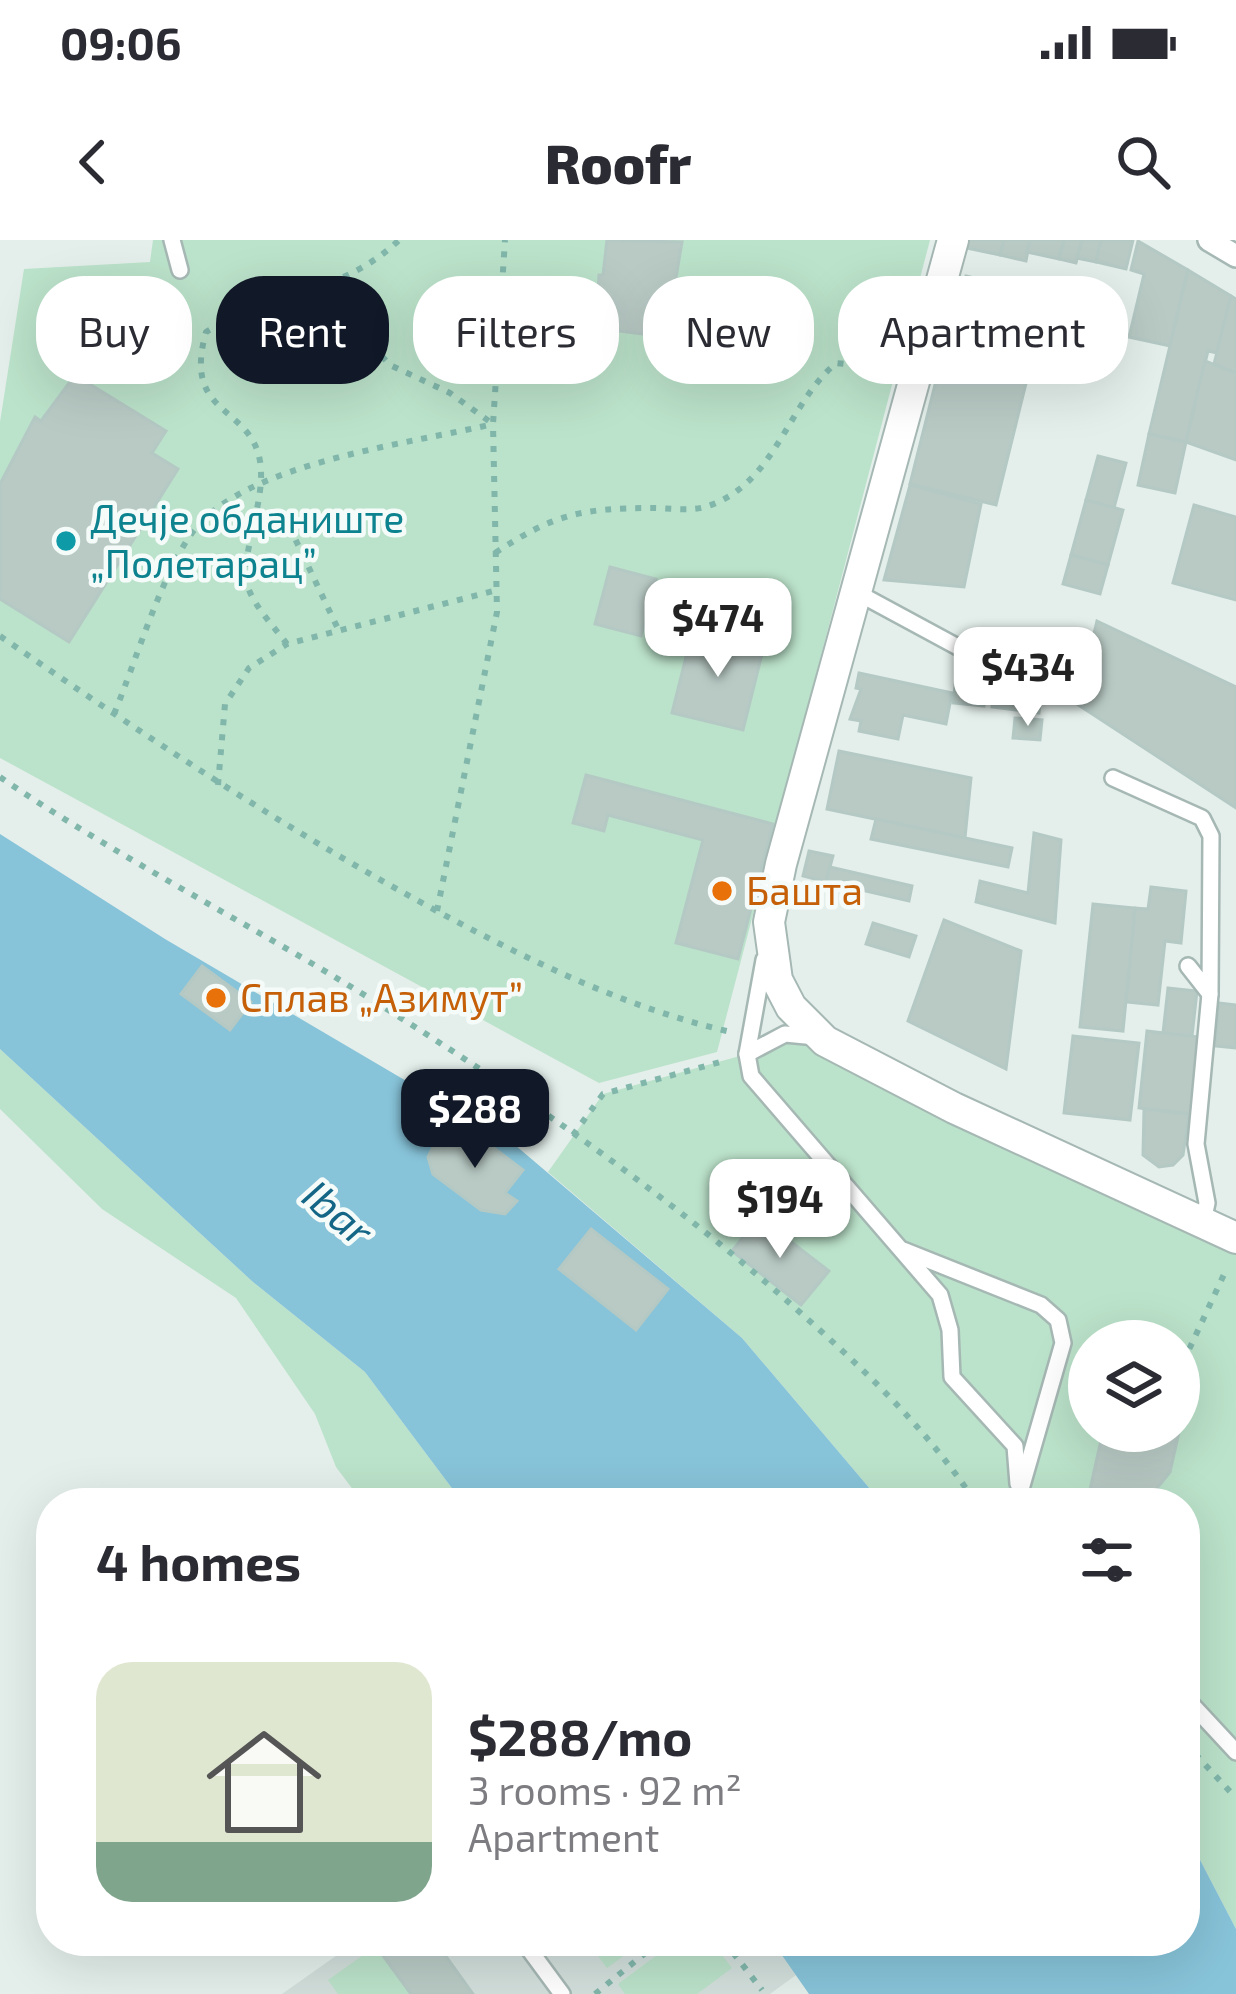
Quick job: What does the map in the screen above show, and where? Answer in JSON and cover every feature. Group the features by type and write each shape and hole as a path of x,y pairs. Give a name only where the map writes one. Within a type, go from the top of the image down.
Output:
{"street":[{"path":"953,240 769,922 776,980 791,1006 825,1041 954,1108 1203,1222 1235,1252"},
{"path":"1209,240 1236,256"}],"lane":[{"path":"172,240 180,270"},
{"path":"856,592 980,659 1046,682"},
{"path":"1113,778 1202,818 1211,836 1210,994 1196,1144 1207,1203 1203,1222"},
{"path":"769,922 747,1054 761,1091 940,1295 950,1330 952,1377 1015,1446 1018,1488"},
{"path":"1188,966 1210,994"},
{"path":"747,1054 785,1034 825,1041"},
{"path":"896,1247 1041,1305 1058,1320 1063,1343 1018,1484"},
{"path":"1200,1713 1236,1752"},
{"path":"534,1956 562,1994"}],"path":[{"path":"348,276 380,259 399,240"},
{"path":"437,910 486,673 496,590 493,424 505,240"},
{"path":"216,326 206,332 199,374 205,390 260,458 260,521 246,567 249,591 287,644"},
{"path":"496,553 546,519 592,508 705,508 742,487 763,467 817,380 838,363"},
{"path":"389,364 450,393 493,424"},
{"path":"114,714 192,532 211,512 260,479 493,424"},
{"path":"260,521 290,528 339,631"},
{"path":"218,785 225,704 249,668 287,644 496,590"},
{"path":"0,636 218,785 516,954 647,1010 730,1031"},
{"path":"0,777 361,993 573,1135 737,1257 860,1365 948,1460 966,1488"},
{"path":"573,1135 603,1094 747,1054"},
{"path":"1200,1326 1235,1252"},
{"path":"1200,1759 1236,1798"},
{"path":"596,1994 642,1956"},
{"path":"736,1956 762,1990"}],"shaded area":[{"path":"336,1956 783,1956 796,1975 770,1994 282,1994"}],"green space":[{"path":"153,240 930,240 921,276 838,276 838,384 892,384 717,1052 599,1083 0,758 0,422 24,269 150,262"},
{"path":"799,1034 1236,1239 1236,1929 1200,1860 1200,1488 869,1488 742,1338 548,1172 603,1094 747,1054"},
{"path":"0,1049 253,1282 365,1372 452,1488 352,1488 336,1467 315,1414 236,1298 102,1209 0,1109"},
{"path":"362,1956 383,1956 411,1994 338,1994 328,1980"},
{"path":"598,1956 623,1956 607,1968"},
{"path":"656,1956 723,1956 732,1968 697,1994 625,1994 618,1984"}],"water":[{"name":"Ibar","path":"0,834 165,939 515,1145 742,1338 869,1488 452,1488 365,1372 253,1282 0,1049"},
{"path":"1200,1860 1236,1929 1236,1994 809,1994 782,1956 1200,1956"}],"building":[{"path":"607,240 682,242 676,276 643,276 643,334 619,331 619,276 599,276 603,275"},
{"path":"969,240 1004,240 1000,255 967,248"},
{"path":"1004,240 1030,240 1026,261 1000,255"},
{"path":"1030,240 1064,240 1059,259 1027,252"},
{"path":"1064,240 1082,240 1076,263 1059,259"},
{"path":"1082,240 1101,240 1096,262 1077,258"},
{"path":"1101,240 1133,240 1126,269 1096,262"},
{"path":"1138,241 1188,270 1170,346 1129,337 1144,274 1131,270"},
{"path":"1188,270 1231,296 1217,353 1208,351 1186,442 1149,434"},
{"path":"1231,296 1236,299 1236,373 1214,364"},
{"path":"1205,361 1236,373 1236,460 1186,442"},
{"name":"Дечје обданиште „Полетарац”","path":"68,384 90,384 166,431 152,453 178,469 69,642 0,599 0,484 35,417 41,421"},
{"path":"935,384 1026,384 996,505 910,484"},
{"path":"1149,434 1186,442 1175,493 1138,485"},
{"path":"1098,456 1126,463 1114,508 1086,500"},
{"path":"910,485 981,504 964,587 884,580"},
{"path":"1086,500 1123,510 1108,565 1071,555"},
{"path":"1194,505 1236,517 1236,600 1173,583"},
{"path":"1071,555 1108,565 1100,594 1063,584"},
{"path":"610,567 656,579 641,636 595,624"},
{"path":"1097,621 1236,687 1236,808 1077,704"},
{"path":"693,629 764,646 743,730 672,713"},
{"path":"859,673 952,693 946,724 903,715 898,739 859,731 861,721 850,719 861,689 856,688"},
{"path":"955,686 986,689 984,706 953,703"},
{"path":"994,690 1041,695 1039,713 992,707"},
{"path":"1015,718 1042,720 1040,740 1013,738"},
{"path":"839,751 971,778 965,838 827,809"},
{"name":"Башта","path":"586,775 773,824 738,959 676,943 703,840 608,815 604,831 573,823"},
{"path":"876,819 1012,848 1008,867 871,839"},
{"path":"1034,833 1061,840 1055,923 976,902 980,881 1028,893"},
{"path":"809,851 833,856 826,882 803,876"},
{"path":"830,867 912,886 909,901 826,882"},
{"path":"1151,887 1186,891 1181,943 1165,941 1158,1005 1126,1002 1135,908 1148,909"},
{"path":"1093,904 1135,908 1123,1031 1080,1027"},
{"path":"944,920 1021,951 1006,1069 908,1021"},
{"path":"873,923 916,936 909,957 866,944"},
{"name":"Сплав „Азимут”","path":"202,966 251,1002 230,1030 181,994"},
{"path":"1168,988 1197,991 1192,1036 1163,1033"},
{"path":"1219,1003 1236,1005 1236,1048 1215,1046"},
{"path":"1147,1031 1199,1037 1191,1114 1139,1108"},
{"path":"1073,1036 1139,1043 1130,1120 1064,1113"},
{"path":"1144,1109 1189,1114 1183,1155 1173,1165 1159,1167 1143,1155"},
{"path":"462,1124 523,1170 505,1193 517,1201 505,1214 481,1210 433,1174 428,1157 435,1143 444,1147"},
{"path":"759,1217 829,1271 801,1305 732,1251"},
{"path":"591,1229 668,1289 636,1330 559,1269"},
{"path":"1098,1452 1175,1452 1170,1472 1157,1488 1090,1488"},
{"path":"383,1956 446,1956 473,1994 411,1994"}],"place":[{"name":"Дечје обданиште „Полетарац”","path":"66,541"},
{"name":"Башта","path":"722,891"},
{"name":"Сплав „Азимут”","path":"216,998"}]}
